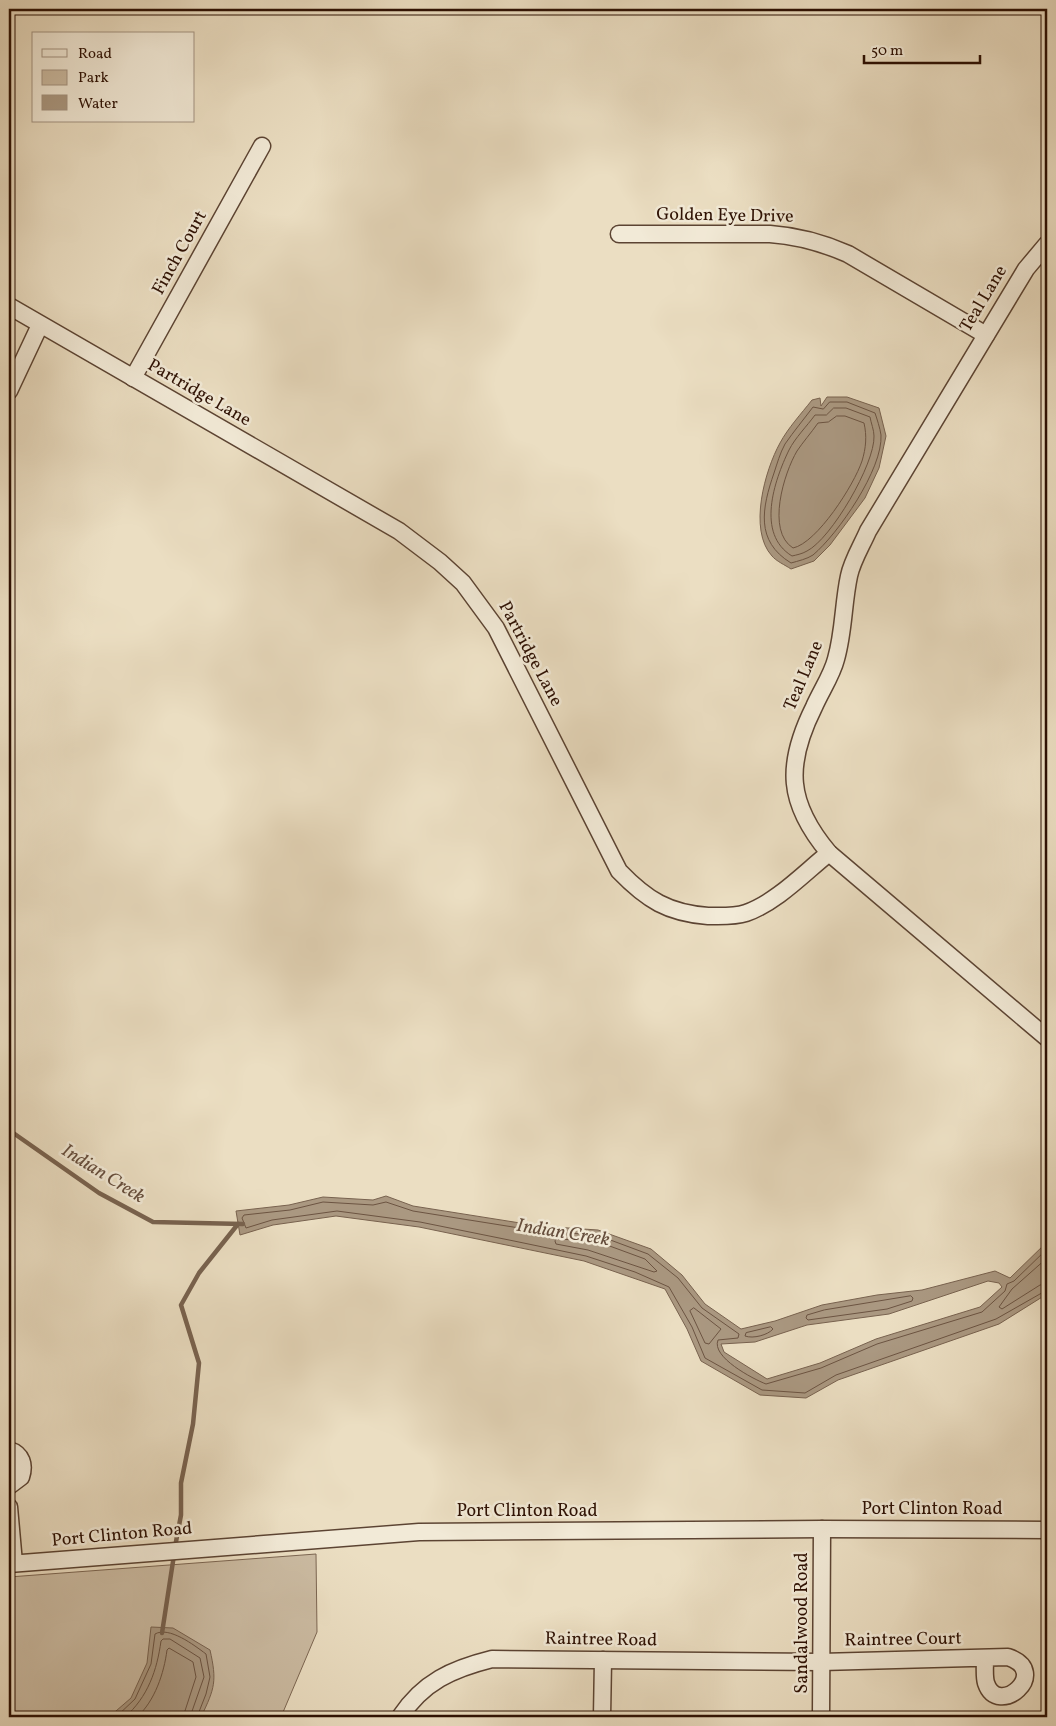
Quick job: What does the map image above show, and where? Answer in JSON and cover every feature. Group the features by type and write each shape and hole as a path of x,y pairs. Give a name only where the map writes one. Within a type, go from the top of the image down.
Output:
{"street":[{"name":"Finch Court","path":"133,378 262,146"},
{"name":"Golden Eye Drive","path":"619,234 770,234 789,235 826,244 848,254 986,335"},
{"name":"Teal Lane","path":"1047,244 1026,269 868,531 849,575 843,631 836,662 796,747 794,772 801,811 813,834 829,852 1047,1038"},
{"name":"Partridge Lane","path":"9,306 399,532 440,562 463,583 496,628 619,871 650,899 684,914 726,917 746,913 777,896 829,852"},
{"path":"9,391 40,325"},
{"path":"9,1450 18,1455 23,1465 21,1477 9,1486"},
{"path":"9,1507 12,1564"},
{"name":"Port Clinton Road","path":"12,1564 419,1532 822,1529 1047,1530"},
{"name":"Sandalwood Road","path":"821,1717 822,1529"},
{"name":"Raintree Road","path":"400,1717 412,1700 436,1680 464,1666 492,1659 821,1662"},
{"name":"Raintree Court","path":"821,1662 984,1659"},
{"path":"602,1717 603,1660"}],"green space":[{"path":"316,1554 317,1632 281,1717 9,1717 9,1577"}],"water":[{"path":"827,397 847,397 879,408 886,436 879,468 865,498 830,545 814,561 791,569 774,558 765,545 761,531 761,500 769,468 787,432 812,400 820,398 821,406"},
{"name":"Indian Creek","path":"386,1196 413,1206 539,1226 598,1230 651,1249 682,1275 705,1304 741,1329 775,1321 822,1305 877,1295 922,1290 995,1271 1010,1278 1047,1242 1047,1294 999,1324 838,1380 806,1398 760,1395 701,1361 687,1329 665,1289 584,1261 419,1227 336,1216 273,1225 240,1235 236,1211 289,1205 323,1197 373,1200","holes":["988,1281 999,1283 1002,1287 980,1307 876,1339 820,1363 767,1379 724,1352 721,1344 755,1342 807,1325 889,1314"]},
{"path":"151,1627 173,1628 210,1650 214,1677 212,1691 201,1717 109,1717 131,1698 147,1663"}],"waterway":[{"name":"Indian Creek","path":"9,1130 99,1193 153,1222 243,1224"},
{"path":"175,1547 181,1515 181,1483 193,1424 199,1363 181,1305 199,1273 238,1224"},
{"path":"162,1633 174,1555"}]}
